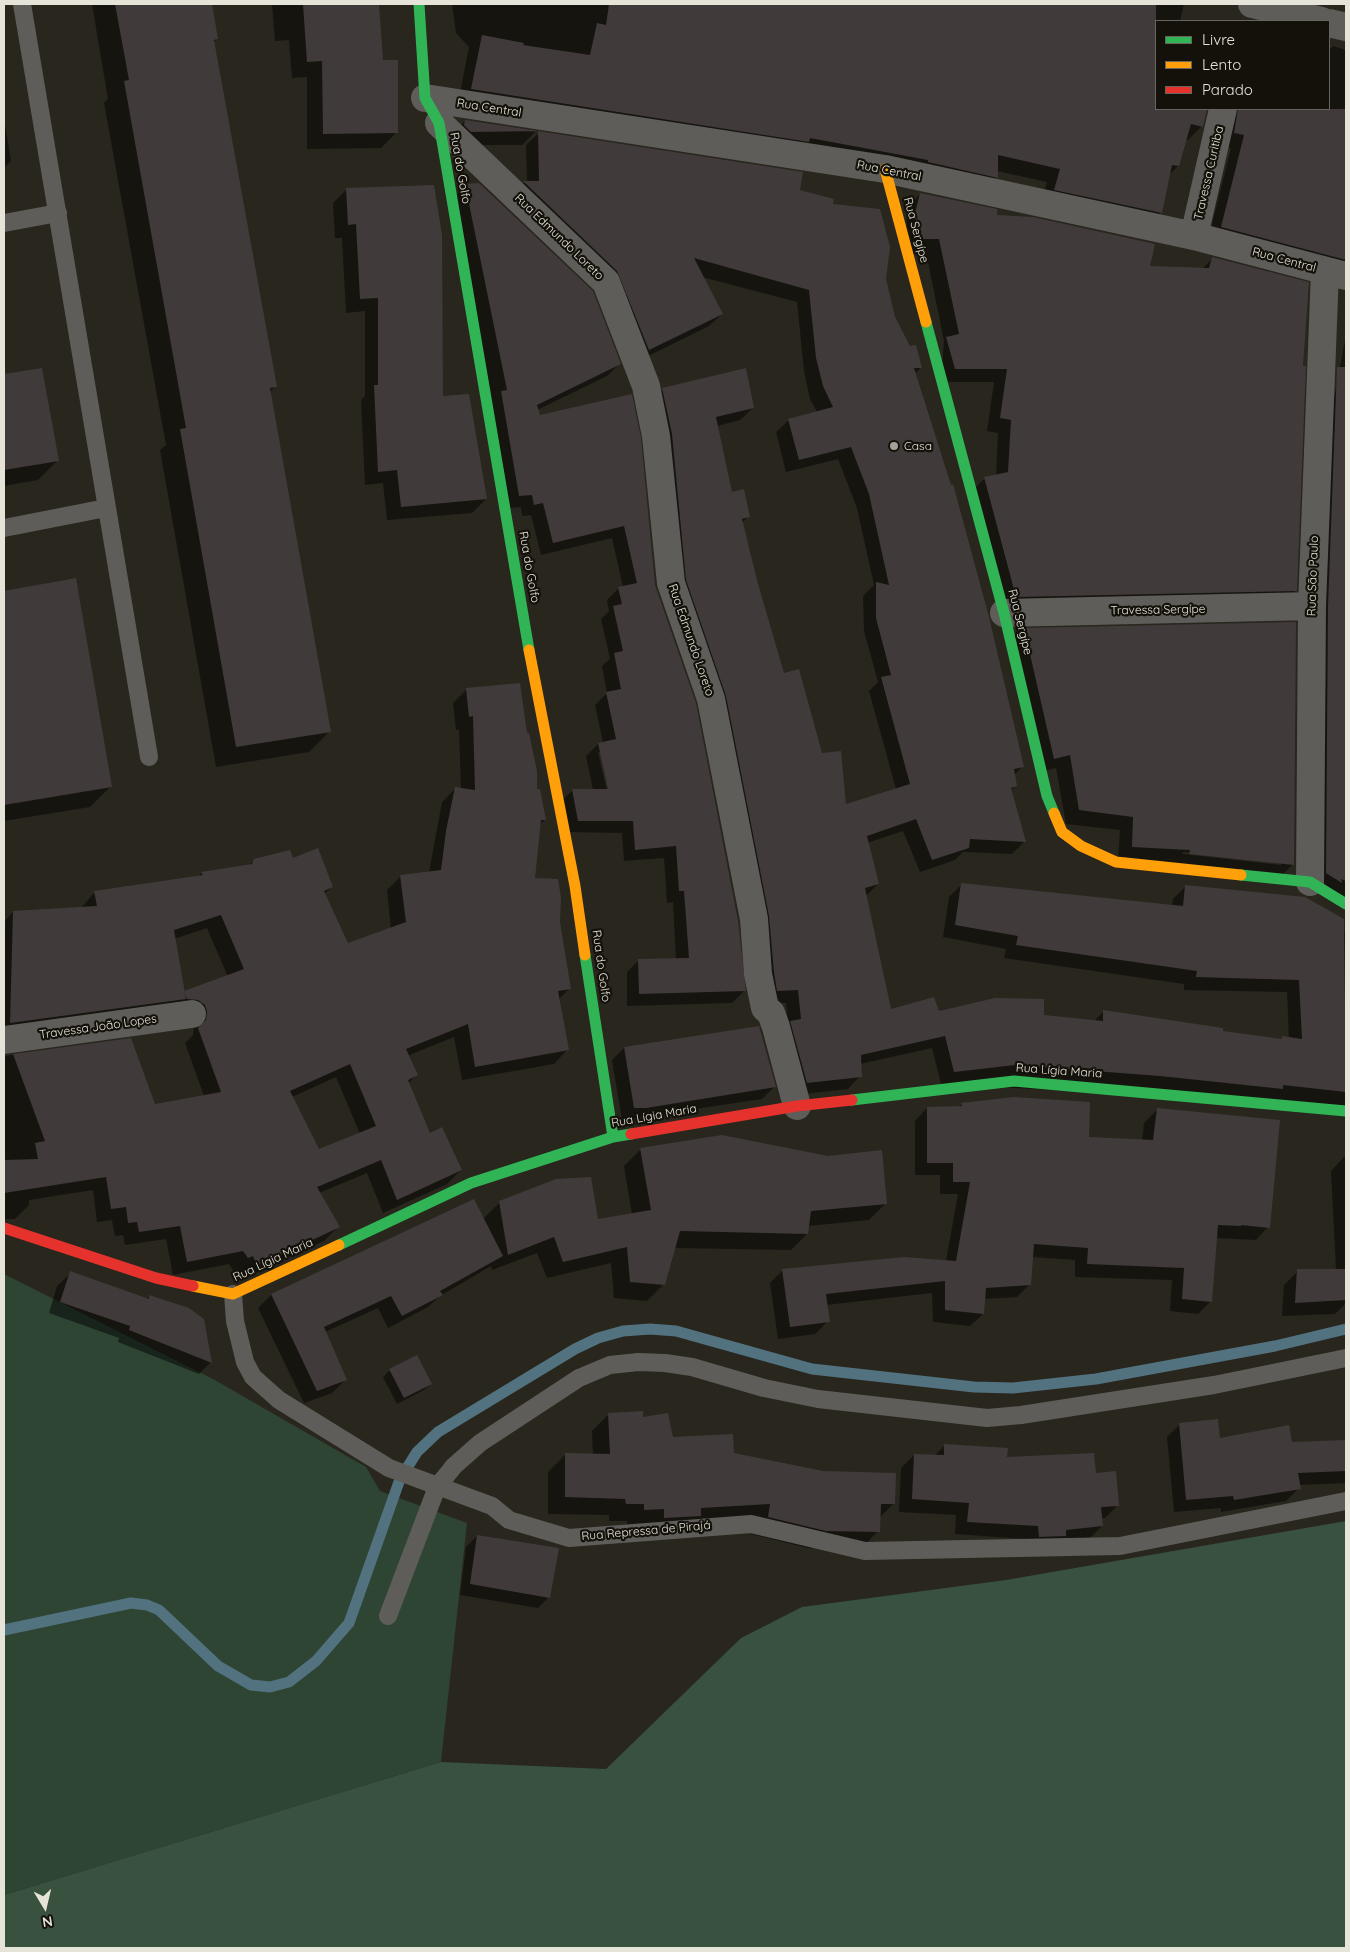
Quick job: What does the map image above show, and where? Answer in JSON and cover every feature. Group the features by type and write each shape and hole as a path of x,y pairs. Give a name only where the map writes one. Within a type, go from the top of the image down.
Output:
{"street":[{"name":"Rua do Golfo","path":"419,4 424,98 439,123 526,633 575,886 612,1137"},
{"path":"1243,20 1247,4"},
{"path":"1252,4 1318,20"},
{"path":"1330,23 1346,27"},
{"name":"Rua Central","path":"424,98 885,169 1194,236 1336,273"},
{"name":"Travessa Curitiba","path":"1194,236 1223,110"},
{"name":"Rua Edmundo Loreto","path":"439,123 606,282 646,386 656,436 671,583 711,699 754,919 760,982 765,1008 774,1018 797,1106"},
{"name":"Rua Sergípe","path":"885,169 1004,613 1047,796 1062,832 1081,846 1116,862 1310,882"},
{"name":"Rua São Paulo","path":"1310,882 1312,606 1336,273"},
{"name":"Travessa Sergípe","path":"1004,613 1312,606"},
{"path":"1310,882 1346,904"},
{"name":"Travessa João Lopes","path":"4,1040 192,1014"},
{"name":"Rua Lígia Maria","path":"4,1228 156,1278 233,1294 471,1183 612,1137 797,1106 1014,1081 1076,1085 1346,1111"}],"lane":[{"path":"22,4 149,757"},
{"path":"4,223 58,213"},
{"path":"4,528 106,508"},
{"name":"Rua Repressa de Pirajá","path":"233,1294 237,1329 245,1362 253,1377 279,1400 389,1468 492,1506 509,1520 569,1538 751,1524 865,1551 1120,1546 1346,1501"},
{"path":"388,1616 437,1487 454,1466 480,1444 579,1378 610,1365 638,1362 665,1363 692,1367 764,1388 818,1398 987,1418 1021,1415 1204,1386 1346,1358"}],"green space":[{"path":"4,1274 213,1379 366,1467 380,1491 467,1523 441,1762 4,1895"},
{"path":"1346,1521 1346,1948 4,1948 4,1895 441,1762 606,1769 741,1638 802,1607 1006,1580"}],"building":[{"path":"115,4 212,4 218,39 214,40 277,387 270,388 331,732 236,747 180,429 186,428 124,81 129,80"},
{"path":"303,4 379,4 383,60 398,60 398,133 323,134 322,61 307,62"},
{"path":"609,4 1156,4 1155,110 1207,110 1203,127 1191,124 1179,166 1172,165 1162,213 1054,190 1060,169 998,155 998,178 928,162 928,160 810,138 809,142 471,89 482,35 524,43 523,45 590,55 597,23 606,25"},
{"path":"1346,109 1346,260 1221,227 1244,135 1234,133 1238,110"},
{"path":"465,120 538,131 471,132 464,125"},
{"path":"538,131 803,172 800,190 834,199 833,204 880,209 890,247 886,279 895,317 910,346 916,345 922,368 914,368 951,485 953,484 989,617 1024,767 1014,769 1017,786 1011,788 1026,842 970,839 969,848 932,860 916,819 867,836 879,884 865,888 891,1009 934,997 939,1011 995,998 1044,999 1044,1015 1103,1021 1103,1010 1223,1028 1223,1031 1282,1039 1282,1036 1302,1039 1299,980 1196,977 1197,971 1016,945 1018,936 955,925 961,883 1183,906 1185,885 1305,897 1344,919 1346,1092 1283,1085 1283,1089 1160,1076 1015,1065 954,1072 945,1036 861,1055 862,1077 807,1083 790,1021 801,1019 798,990 777,991 769,916 726,696 686,580 672,434 662,388 746,368 754,408 716,417 732,492 744,489 750,517 742,519 758,584 784,673 799,669 822,753 841,751 846,804 910,784 881,677 891,675 876,618 876,582 889,585 869,494 851,447 799,460 788,419 833,407 823,386 816,358 809,290 694,258 723,314 649,350 617,271 523,181 539,181"},
{"path":"479,183 593,291 621,364 537,405 540,415 632,394 641,438 655,585 696,703 738,921 746,991 639,994 638,959 689,958 684,891 679,891 676,846 635,850 633,821 578,821 572,789 608,789 598,743 616,739 606,692 621,689 614,653 623,651 613,606 622,604 618,587 637,583 624,526 553,543 543,503 534,505 532,495 519,496 501,391 507,390 465,184"},
{"path":"434,185 442,235 443,396 469,394 487,499 401,507 397,470 378,472 374,385 378,385 378,298 360,299 356,224 348,225 346,188"},
{"path":"920,193 997,209 997,215 1033,217 1155,244 1150,266 1209,268 1212,257 1309,282 1303,366 1306,366 1297,591 1016,597 984,477 1008,472 1011,420 1000,418 1007,369 955,369 946,337 959,334 939,239 920,239 913,213 915,213"},
{"path":"1337,367 1346,367 1346,881 1341,879 1342,883 1326,873 1328,606"},
{"path":"42,368 59,461 4,470 4,374"},
{"path":"76,578 112,787 4,805 4,591"},
{"path":"1296,622 1294,865 1189,854 1190,850 1132,847 1133,817 1079,810 1070,755 1054,759 1024,628"},
{"path":"520,683 527,733 529,733 537,771 537,789 540,789 546,820 541,820 535,878 558,879 561,898 560,922 571,989 558,991 569,1050 475,1067 468,1024 406,1049 418,1075 408,1080 430,1133 442,1127 462,1170 397,1200 381,1160 317,1187 340,1227 257,1266 253,1256 248,1258 243,1251 187,1262 180,1226 139,1232 137,1222 128,1223 126,1207 111,1209 106,1177 4,1193 4,1160 38,1159 35,1143 45,1141 13,1054 131,1038 155,1104 221,1092 198,1028 206,1020 207,1011 205,1005 198,1000 187,999 185,994 186,999 10,1023 13,911 97,906 94,891 203,875 201,872 252,864 254,859 290,850 293,858 318,848 333,887 324,891 348,943 406,922 400,875 441,870 446,831 455,787 475,790 473,716 469,717 466,688","holes":["221,915 244,969 185,991 174,930","350,1064 376,1126 319,1149 290,1091"]},
{"path":"759,1026 776,1087 646,1108 634,1108 624,1047"},
{"path":"1014,1097 1090,1102 1089,1137 1153,1140 1157,1108 1280,1120 1270,1228 1218,1225 1212,1302 1182,1299 1184,1268 1087,1264 1088,1248 1034,1244 1031,1285 986,1288 984,1314 945,1310 945,1281 826,1294 830,1322 790,1327 782,1269 904,1257 956,1261 970,1182 953,1182 953,1163 927,1163 927,1107 962,1106 961,1103"},
{"path":"722,1135 828,1156 882,1150 887,1204 811,1211 808,1234 680,1231 665,1285 630,1282 627,1247 563,1262 554,1237 508,1255 499,1201 556,1179 591,1177 598,1219 651,1210 640,1148"},
{"path":"474,1199 503,1256 440,1291 443,1295 402,1316 391,1296 324,1327 347,1380 317,1391 271,1294"},
{"path":"1297,1269 1346,1269 1346,1300 1295,1303"},
{"path":"70,1271 149,1299 149,1295 189,1308 204,1319 212,1363 129,1330 130,1326 60,1302"},
{"path":"417,1355 432,1384 404,1398 389,1369"},
{"path":"643,1411 643,1417 668,1413 673,1437 733,1434 734,1453 823,1471 896,1473 895,1504 881,1504 880,1532 826,1531 768,1517 770,1504 701,1508 701,1516 664,1518 664,1509 644,1510 644,1504 626,1504 625,1499 565,1497 565,1453 610,1454 608,1413"},
{"path":"1218,1419 1220,1438 1289,1425 1292,1442 1346,1440 1346,1471 1298,1473 1301,1489 1234,1500 1233,1496 1186,1500 1179,1423"},
{"path":"944,1444 1008,1448 1007,1457 1094,1453 1096,1473 1116,1471 1119,1506 1101,1507 1103,1526 1066,1530 1066,1536 1039,1537 1038,1526 967,1522 969,1503 912,1499 914,1454 944,1455"},
{"path":"477,1535 559,1548 550,1598 470,1584"}],"waterway":[{"path":"4,1630 131,1603 147,1605 159,1610 218,1666 251,1685 270,1687 289,1682 316,1661 349,1623 400,1479 417,1452 438,1432 575,1349 598,1338 623,1331 650,1329 676,1331 812,1369 974,1387 1013,1388 1096,1379 1275,1346 1346,1329"}],"traffic: fast":[{"path":"419,4 425,98 439,123 529,650"},
{"path":"926,322 1004,613 1047,796 1054,813"},
{"path":"1241,875 1310,882 1346,904"},
{"path":"585,955 613,1137"},
{"path":"852,1100 1014,1081 1346,1111"},
{"path":"339,1245 471,1183 613,1137 631,1134"}],"traffic: slow":[{"path":"885,169 926,322"},
{"path":"529,650 575,886 585,955"},
{"path":"1054,813 1062,832 1081,846 1116,862 1241,875"},
{"path":"193,1286 233,1294 339,1245"}],"traffic: jam":[{"path":"631,1134 797,1106 852,1100"},
{"path":"4,1228 156,1278 193,1286"}],"place":[{"name":"Casa","path":"894,446"}]}
